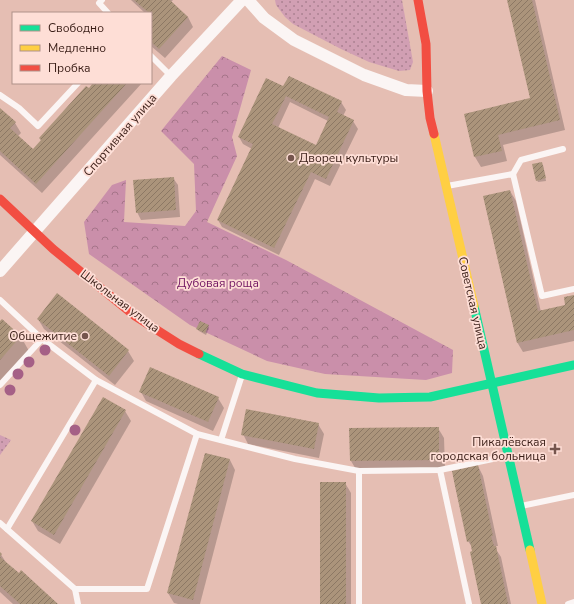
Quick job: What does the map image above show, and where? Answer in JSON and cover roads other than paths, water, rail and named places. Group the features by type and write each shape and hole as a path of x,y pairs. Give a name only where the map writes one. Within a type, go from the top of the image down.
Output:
{"street":[{"name":"Спортивная улица","path":"0,271 171,76 242,0"},
{"path":"248,0 264,18 294,40 364,75 406,90 427,91"},
{"name":"Советская улица","path":"418,0 426,44 427,91 430,118 542,604"},
{"name":"Школьная улица","path":"0,199 53,249 135,316 180,344 242,374 317,393 379,398 430,397 574,365"}],"lane":[{"path":"102,0 99,3 107,12"},
{"path":"152,57 171,76"},
{"path":"0,95 19,108 38,126 77,84"},
{"path":"563,150 521,160 512,174 542,296 574,289"},
{"path":"446,186 512,174"},
{"path":"0,300 42,339 96,380 197,434 295,459 359,471 440,470 508,456"},
{"path":"0,385 42,339"},
{"path":"221,440 242,374"},
{"path":"7,529 96,380"},
{"path":"75,590 147,590 197,434"},
{"path":"440,470 469,604"},
{"path":"359,471 359,604"},
{"path":"520,506 574,495"},
{"path":"0,523 75,590 78,604"},
{"path":"568,604 574,602"}],"place":[{"name":"Дворец культуры","path":"291,158"},
{"name":"Общежитие","path":"85,336"},
{"name":"Пикалёвская городская больница","path":"555,449"}],"park label":[{"name":"Дубовая роща","path":"218,283"}]}
